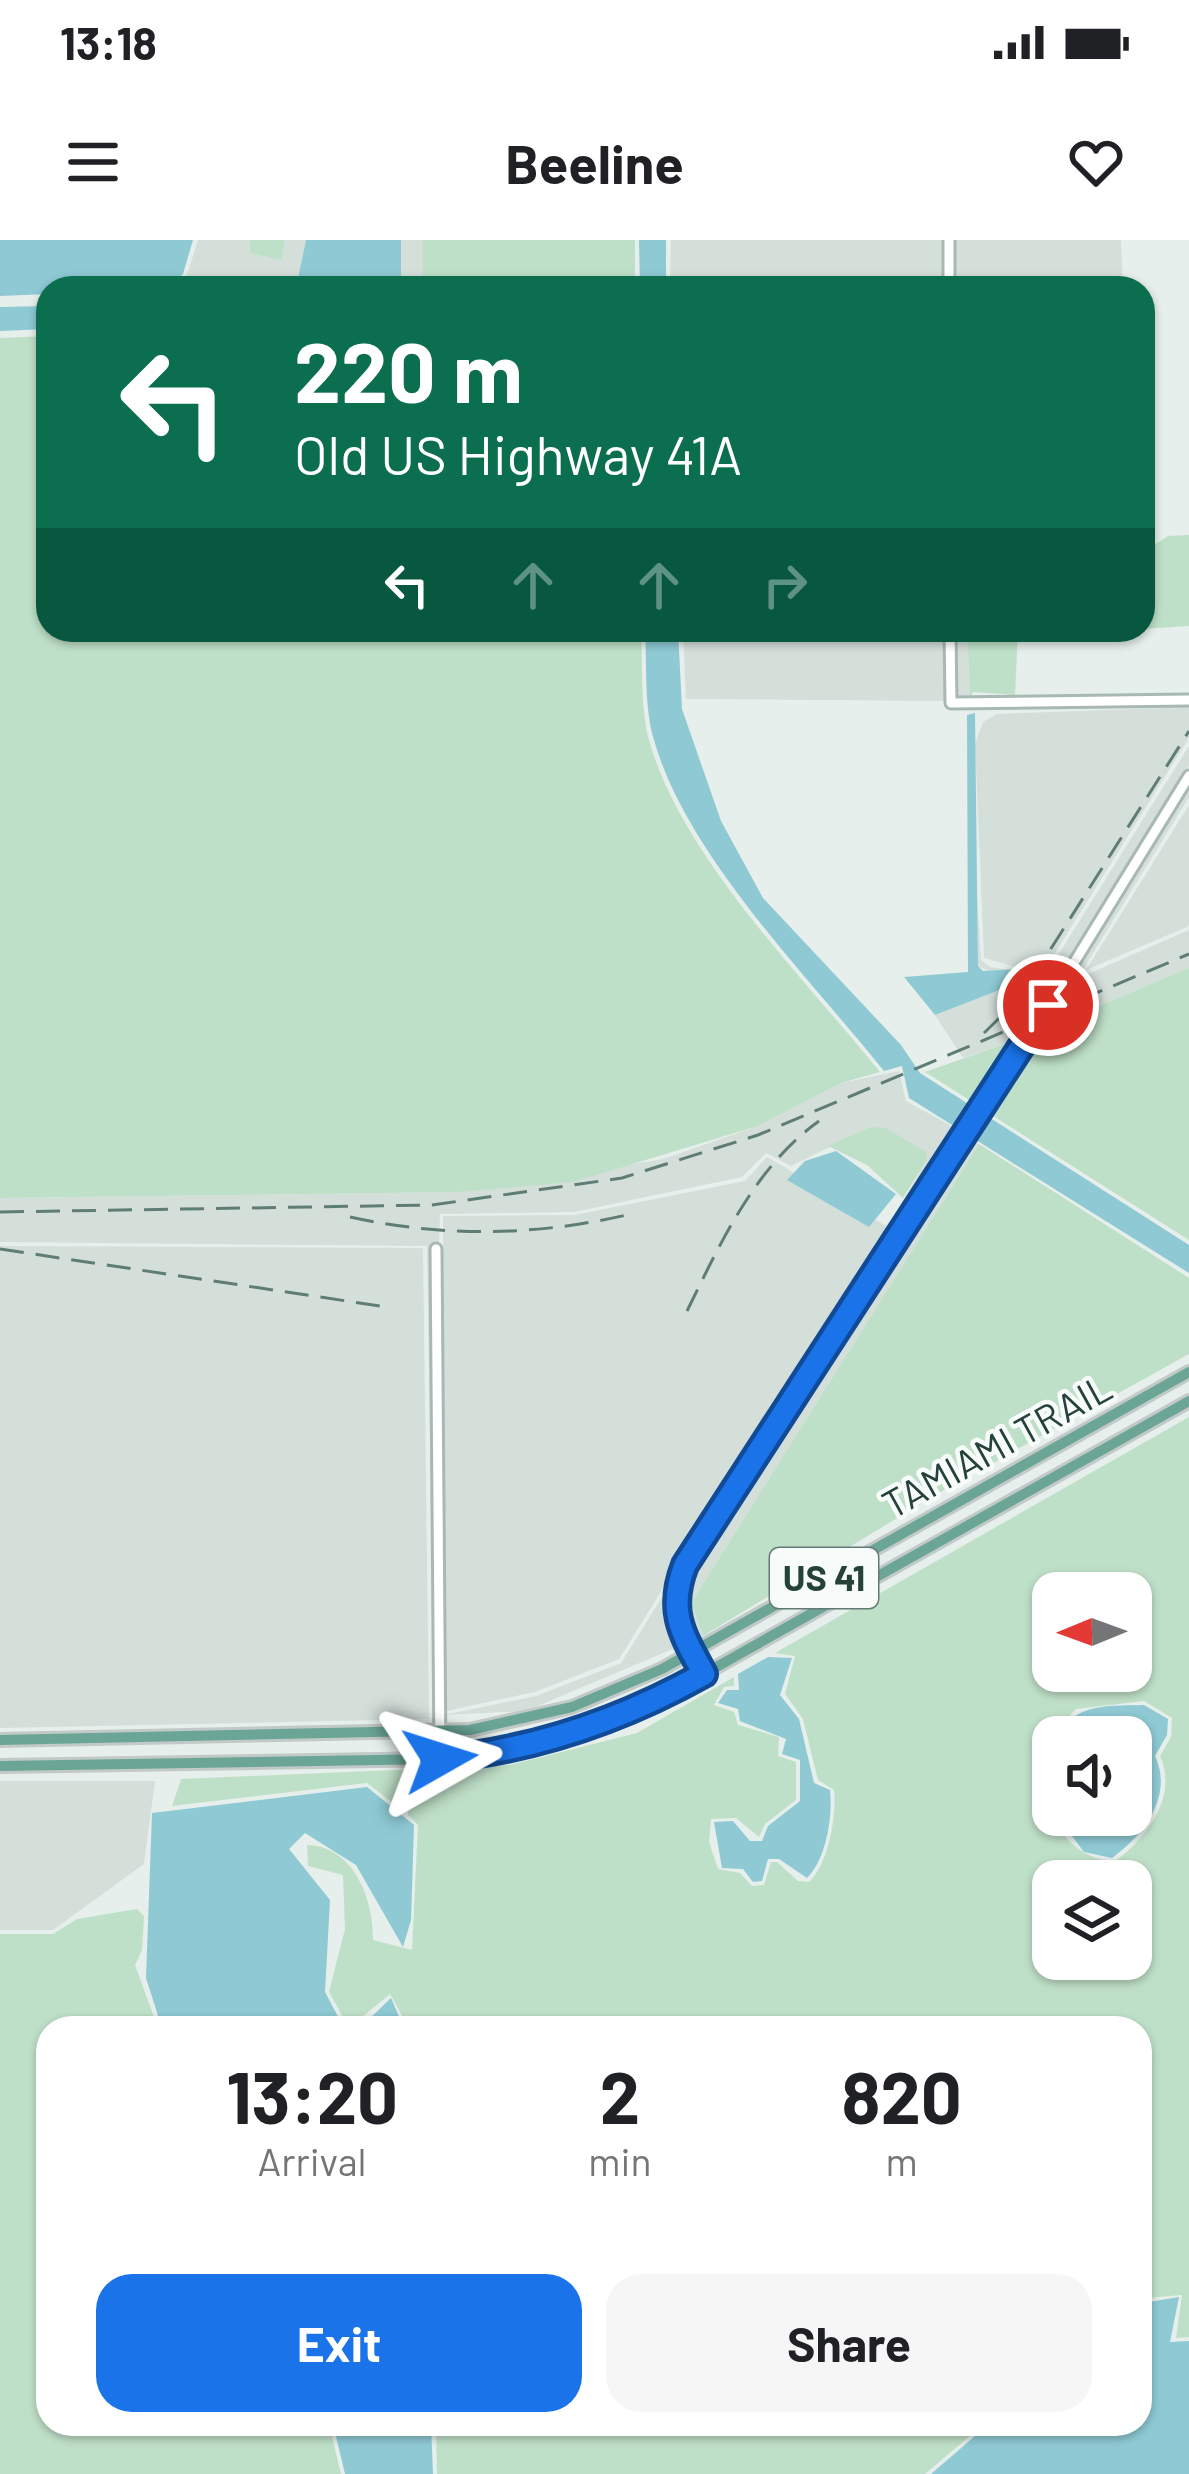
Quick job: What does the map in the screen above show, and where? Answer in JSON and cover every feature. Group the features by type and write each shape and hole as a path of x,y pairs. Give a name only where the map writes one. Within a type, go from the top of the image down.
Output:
{"main road":[{"name":"TAMIAMI TRAIL","path":"439,1733 572,1707 692,1652 1189,1372"},
{"name":"TAMIAMI TRAIL","path":"440,1759 542,1743 642,1707 1189,1401"},
{"name":"US 41","path":"0,1740 439,1733"},
{"name":"US 41","path":"0,1766 440,1759"}],"street":[{"path":"949,240 949,276"},
{"path":"950,642 951,703 1189,700"},
{"path":"704,1674 675,1622 674,1592 685,1565 1048,1005 1189,776"},
{"path":"436,1250 440,1759"}],"shaded area":[{"path":"198,240 250,240 249,253 282,260 285,240 306,240 298,276 187,275"},
{"path":"401,240 423,240 423,276 401,276"},
{"path":"671,240 944,240 944,276 670,276"},
{"path":"954,240 1121,240 1122,276 954,276"},
{"path":"684,642 945,642 946,701 686,699"},
{"path":"955,642 968,642 970,698 956,698"},
{"path":"1189,707 1189,738 1042,974 984,958 975,744 983,722 997,714"},
{"path":"1189,746 1189,766 1019,1039 963,1058 935,1015 1016,984 978,966 977,897 981,960 990,967 1045,976"},
{"path":"1189,785 1189,797 1082,971 1088,974 1189,930 1189,968 1034,1033"},
{"path":"1189,805 1189,926 1086,970 1136,890"},
{"path":"899,1071 906,1101 957,1129 825,1337 927,1160 871,1127 791,1166 766,1153 742,1177 574,1212 440,1214 439,1245 431,1246 433,1627 427,1246 0,1242 0,1198 459,1192 663,1159 758,1126 841,1083"},
{"path":"965,1135 979,1144 691,1603 703,1636 691,1641 680,1620 679,1593 689,1567"},
{"path":"767,1157 888,1227 619,1659 535,1692 446,1711 443,1216 575,1215 745,1181"},
{"path":"0,1246 423,1248 429,1719 0,1728"},
{"path":"674,1578 670,1622 682,1645 526,1711 444,1715 536,1696 621,1663"},
{"path":"0,1781 155,1781 144,1864 53,1930 0,1930"}],"green space":[{"path":"250,240 285,240 282,260 249,253"},
{"path":"423,240 635,240 635,276 423,276"},
{"path":"36,336 36,642 641,642 649,740 688,828 748,915 880,1072 841,1083 758,1126 573,1182 459,1192 0,1198 0,338"},
{"path":"1189,535 1189,626 1155,628 1155,544 1168,536"},
{"path":"968,642 1017,642 1015,695 973,692 970,698"},
{"path":"1189,968 1189,1240 982,1109 1034,1033"},
{"path":"1019,1039 974,1103 925,1072"},
{"path":"871,1127 886,1128 926,1152 927,1160 903,1198 867,1165 828,1146"},
{"path":"979,1144 1189,1278 1189,1354 935,1495 703,1636 691,1603"},
{"path":"1189,1417 1189,2337 1176,2338 1182,2295 1152,2298 1152,2016 402,2016 390,1994 363,2016 342,2016 329,1992 345,1929 343,1875 308,1866 307,1845 323,1848 349,1865 370,1908 373,1940 412,1950 418,1825 408,1815 408,1804 393,1803 367,1783 172,1806 181,1779 510,1765 637,1733 734,1677 734,1686 724,1687 714,1705 734,1712 738,1725 779,1737 778,1756 796,1762 796,1800 765,1824 759,1837 736,1818 711,1819 709,1842 718,1869 740,1873 752,1886 764,1885 771,1862 777,1862 798,1881 809,1882 830,1839 834,1790 818,1780 803,1719 785,1694 795,1656 775,1653","holes":["1144,1701 1172,1718 1171,1737 1160,1756 1165,1787 1152,1836 1142,1836 1116,1860 1152,1860 1152,1980 1032,1980 1032,1860 1106,1860 1085,1853 1065,1836 1032,1836 1032,1716 1070,1716 1076,1709"]},
{"path":"137,1909 144,1916 142,1950 135,1965 154,2016 36,2016 36,2436 332,2436 341,2474 0,2474 0,1934 53,1934 77,1919"},
{"path":"436,2436 970,2436 925,2474 437,2474"}],"water":[{"path":"0,240 193,240 181,276 36,276 36,294 0,296"},
{"path":"306,240 401,240 401,276 298,276"},
{"path":"639,240 666,240 666,276 640,276"},
{"path":"36,306 36,330 0,331 0,307"},
{"path":"645,642 679,642 682,709 721,821 763,898 901,1045 920,1073 1189,1245 1189,1273 909,1098 902,1066 884,1071 721,871 670,784 654,740"},
{"path":"975,713 978,966 983,971 1020,969 1015,984 935,1015 904,977 968,972 967,715"},
{"path":"836,1151 896,1194 869,1227 787,1180 805,1161"},
{"path":"768,1657 792,1658 780,1695 799,1719 814,1783 830,1790 830,1812 823,1849 807,1878 779,1859 768,1859 762,1881 753,1882 743,1869 722,1868 714,1822 733,1821 750,1841 762,1841 768,1826 800,1801 800,1760 782,1754 786,1739 740,1721 738,1709 718,1703 727,1690 739,1690 738,1674"},
{"path":"1144,1705 1168,1719 1167,1735 1155,1756 1161,1786 1152,1814 1152,1716 1075,1716 1107,1706"},
{"path":"367,1787 414,1825 411,1920 403,1947 356,1865 305,1833 289,1849 330,1900 325,1992 338,2016 158,2016 146,1978 152,1813"},
{"path":"1072,1836 1136,1836 1112,1858 1084,1852"},
{"path":"391,1998 399,2016 372,2016"},
{"path":"1179,2297 1170,2342 1189,2341 1189,2474 931,2474 975,2436 1152,2436 1152,2302"},
{"path":"336,2436 431,2436 433,2474 345,2474"}],"railway":[{"path":"984,1033 1019,999 1189,731"},
{"path":"0,1212 432,1205 622,1178 758,1135 1189,954"},
{"path":"687,1311 758,1183 819,1121"},
{"path":"350,1217 493,1232 635,1213"},
{"path":"0,1249 380,1306"}],"route":[{"path":"440,1759 542,1743 642,1707 704,1674 675,1622 674,1592 685,1565 949,1150 1048,1005"}]}
